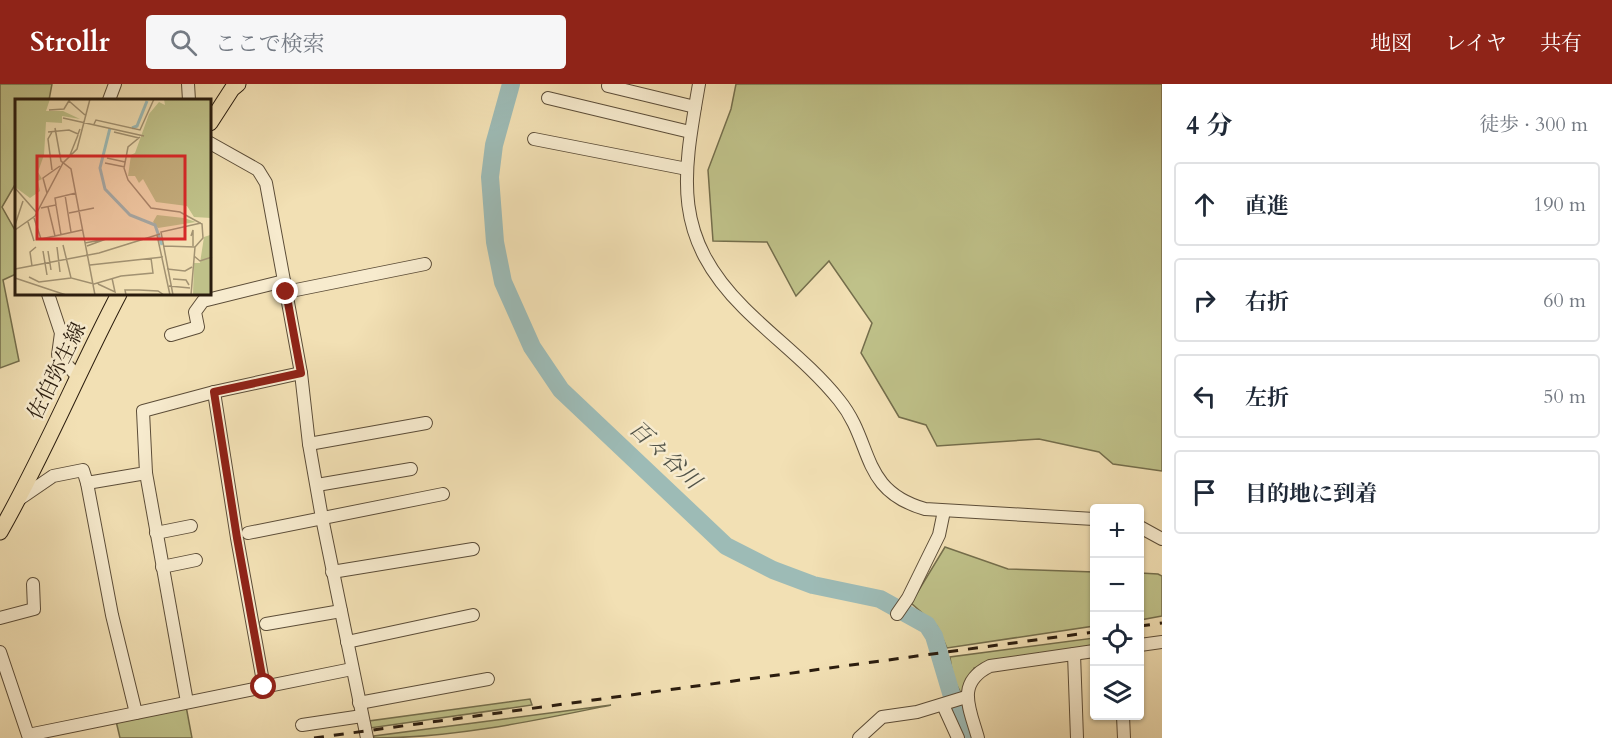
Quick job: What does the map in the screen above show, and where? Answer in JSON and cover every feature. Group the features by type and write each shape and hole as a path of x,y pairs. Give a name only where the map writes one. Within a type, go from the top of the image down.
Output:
{"main road":[{"path":"212,120 232,89 238,84"},
{"name":"佐伯弥生線","path":"0,532 18,501 118,296"}],"street":[{"path":"109,99 116,84"},
{"path":"188,84 189,99"},
{"path":"699,84 690,132 687,169 687,208 697,241 713,272 743,307 815,373 840,401 850,415 870,464 883,486 911,505 925,509 1090,519"},
{"path":"608,86 695,107"},
{"path":"548,98 690,132"},
{"path":"534,140 687,169"},
{"path":"212,144 258,170 266,183 301,373 309,444 322,519 367,738"},
{"path":"171,335 198,327 195,312 203,301 425,264"},
{"path":"49,296 61,333 58,355 77,376"},
{"path":"187,702 146,473 143,411 214,392 301,373"},
{"path":"214,392 264,687"},
{"path":"309,444 426,423"},
{"path":"317,484 411,469"},
{"path":"18,501 53,476 83,470 112,615 136,713"},
{"path":"87,483 146,473"},
{"path":"248,533 442,494"},
{"path":"897,614 908,598 939,535 944,511"},
{"path":"156,533 191,526"},
{"path":"1144,529 1162,539"},
{"path":"332,572 473,549"},
{"path":"162,567 196,560"},
{"path":"0,618 34,609 33,584"},
{"path":"266,624 341,611"},
{"path":"348,642 473,615"},
{"path":"1144,644 1162,642"},
{"path":"0,652 28,735 352,669"},
{"path":"978,738 966,697 971,681 978,672 990,666 1090,652"},
{"path":"1074,654 1077,738"},
{"path":"302,725 488,679"},
{"path":"859,738 882,717 916,712 966,697"},
{"path":"943,705 958,738"},
{"path":"1123,720 1124,738"}],"green space":[{"path":"0,84 52,84 49,99 15,99 15,185 2,207 15,230 15,274 3,280 19,361 0,368"},
{"path":"736,84 1162,84 1162,471 1113,464 1099,452 1039,439 937,446 926,425 899,417 861,353 872,323 829,261 796,296 767,242 713,241 708,170 731,109"},
{"path":"945,547 1008,569 1090,572 1090,627 947,648 937,626 911,603"},
{"path":"1144,573 1162,576 1162,616 1144,619"},
{"path":"1090,639 1090,649 992,662 974,668 962,695 953,678 950,657"},
{"path":"530,699 532,705 370,728 369,721"},
{"path":"611,705 464,732 374,738 374,736"},
{"path":"186,706 192,738 120,738 116,721"}],"waterway":[{"name":"百々谷川","path":"511,84 494,145 490,177 495,242 503,282 532,347 561,390 726,546 773,570 813,585 880,599 927,625 934,636 967,738"}],"railway":[{"path":"1144,625 1162,623"},
{"path":"314,738 1090,633"}],"route":[{"path":"264,687 214,392 301,373 286,292"}]}
